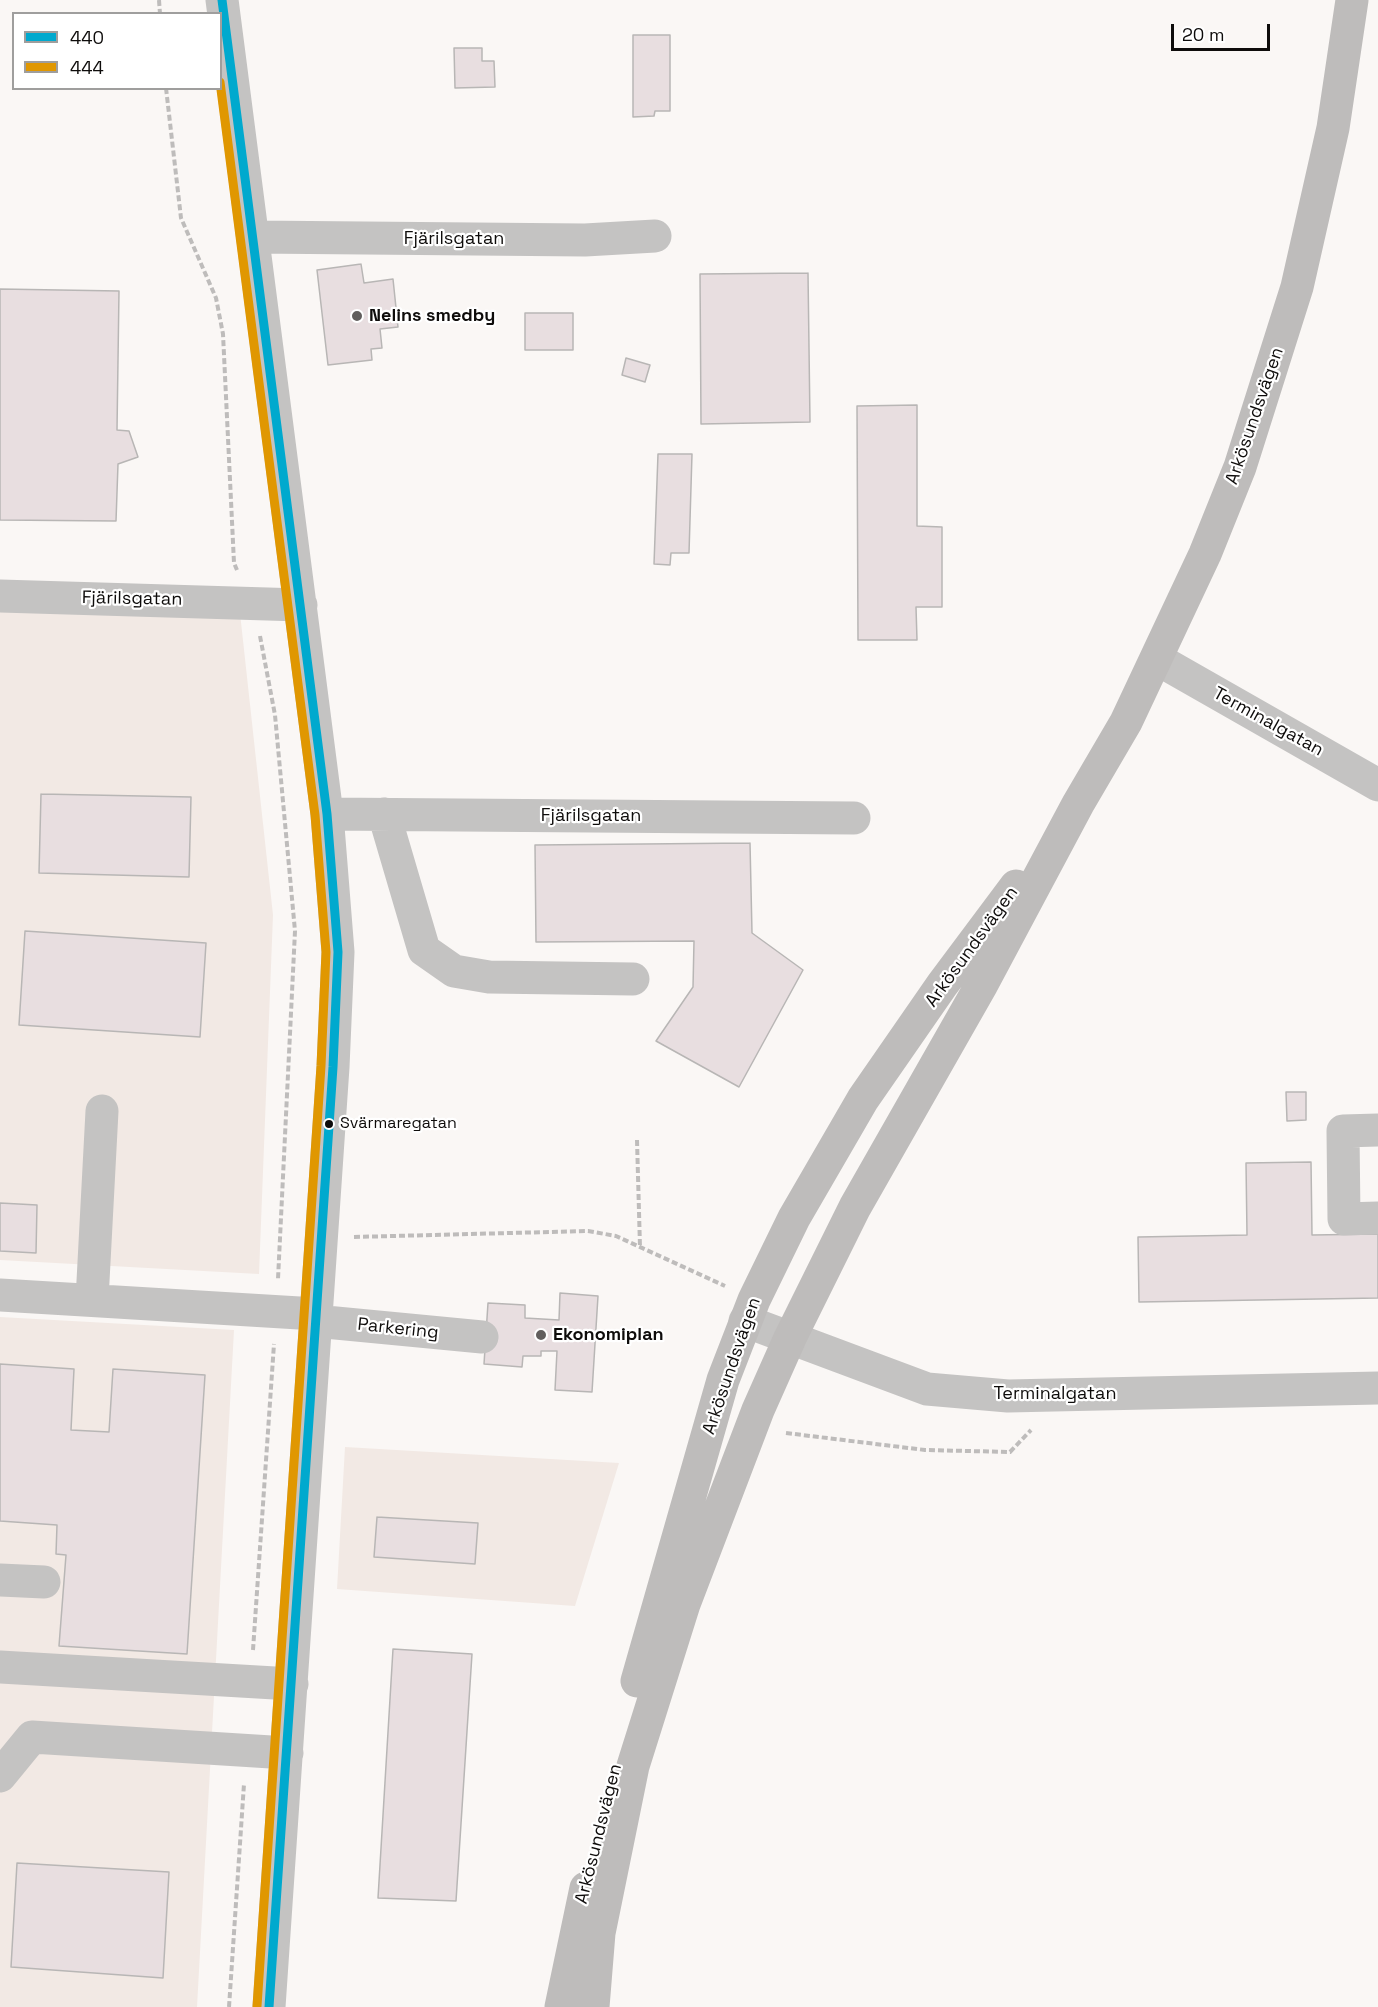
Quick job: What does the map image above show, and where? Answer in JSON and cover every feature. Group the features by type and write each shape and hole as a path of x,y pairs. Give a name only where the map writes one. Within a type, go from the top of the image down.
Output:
{"main road":[{"name":"Arkösundsvägen","path":"593,2007 599,1933 633,1766 684,1604 758,1410 790,1338 855,1207 982,984 1078,804 1126,722 1205,554 1240,467 1297,287 1333,128 1352,0"},
{"name":"Arkösundsvägen","path":"561,2007 590,1870 641,1664 723,1380 749,1311 794,1218 863,1100 942,985 1078,804"}],"street":[{"path":"222,0 327,814 338,952 333,1067 269,2007"},
{"name":"Fjärilsgatan","path":"254,237 585,240 655,236"},
{"name":"Fjärilsgatan","path":"0,596 253,601 301,605"},
{"name":"Terminalgatan","path":"1157,659 1378,785"},
{"name":"Fjärilsgatan","path":"327,814 854,818"},
{"path":"384,814 424,950 454,971 489,976 633,979"},
{"path":"92,1300 102,1111"},
{"path":"1378,1130 1343,1131 1344,1219 1378,1218"},
{"path":"0,1295 276,1311 315,1317"},
{"name":"Terminalgatan","path":"749,1311 790,1338 927,1389 1008,1396 1378,1388"},
{"name":"Parkering","path":"315,1317 482,1337"},
{"path":"0,1580 44,1582"},
{"path":"0,1667 292,1684"},
{"path":"0,1776 32,1737 287,1753"}],"path":[{"path":"166,90 181,218 216,298 223,334 234,563 253,601 275,715 295,930 276,1311 251,1682"},
{"path":"637,1140 640,1247"},
{"path":"320,1238 588,1231 616,1236 723,1285 749,1311"},
{"path":"719,1295 723,1285"},
{"path":"758,1410 788,1434 925,1450 1010,1452 1027,1436 1052,1395"},
{"path":"229,2007 247,1751"}],"shaded area":[{"path":"0,610 240,613 273,915 259,1274 0,1260"},
{"path":"0,1317 234,1330 197,2007 0,2007"},
{"path":"345,1447 619,1463 575,1606 337,1589"}],"building":[{"path":"633,35 670,35 670,111 655,111 654,116 633,117"},
{"path":"454,48 482,48 482,61 494,61 495,87 455,88"},
{"path":"361,264 364,283 393,279 398,327 380,329 382,348 371,349 372,360 328,365 317,270"},
{"path":"808,273 810,422 701,424 700,274"},
{"path":"0,289 119,291 117,430 129,431 138,457 118,464 116,521 0,520"},
{"path":"525,313 573,313 573,350 525,350"},
{"path":"626,358 650,365 645,382 622,375"},
{"path":"917,405 917,526 942,527 942,607 916,607 917,640 858,640 857,406"},
{"path":"658,454 692,454 689,553 671,553 670,565 654,564"},
{"path":"41,794 191,797 189,877 39,873"},
{"path":"750,843 752,933 803,970 739,1087 656,1041 693,987 694,941 536,942 535,845"},
{"path":"25,931 206,943 200,1037 19,1025"},
{"path":"1286,1092 1306,1092 1306,1120 1287,1121"},
{"path":"1311,1162 1312,1235 1378,1234 1378,1298 1139,1302 1138,1237 1247,1235 1246,1163"},
{"path":"0,1203 37,1205 36,1253 0,1251"},
{"name":"Ekonomiplan","path":"560,1293 598,1296 592,1392 555,1390 557,1351 541,1351 541,1356 523,1356 522,1367 484,1364 488,1303 525,1305 525,1318 559,1320"},
{"path":"0,1364 74,1369 71,1430 109,1432 113,1369 205,1375 187,1654 59,1646 66,1555 56,1554 57,1525 0,1521"},
{"path":"377,1517 478,1523 475,1564 374,1557"},
{"path":"393,1649 472,1654 456,1901 378,1898"},
{"path":"17,1863 169,1872 163,1978 11,1967"}],"transit line":[{"name":"440","path":"222,0 327,814 338,952 333,1067 269,2007"},
{"name":"444","path":"221,90 315,815 326,952 321,1066 257,2006"}],"place":[{"name":"Nelins smedby","path":"357,316"},
{"name":"Svärmaregatan","path":"329,1124"},
{"name":"Ekonomiplan","path":"541,1335"}]}
